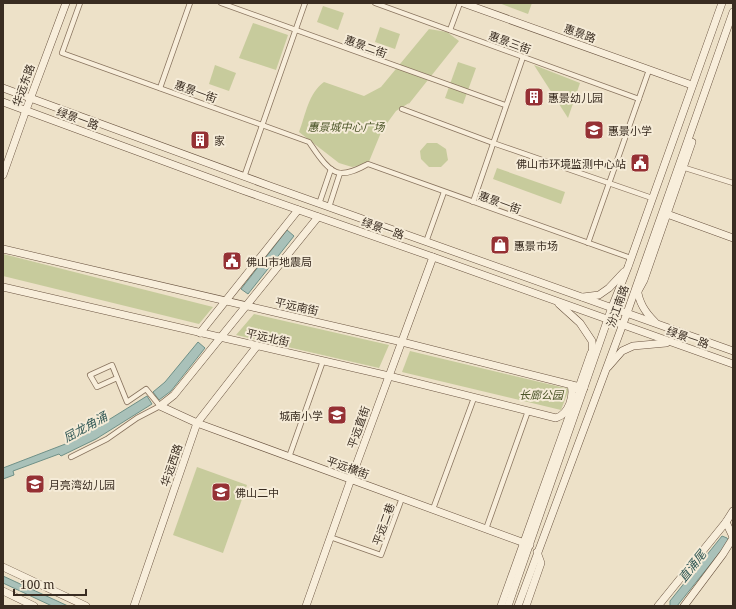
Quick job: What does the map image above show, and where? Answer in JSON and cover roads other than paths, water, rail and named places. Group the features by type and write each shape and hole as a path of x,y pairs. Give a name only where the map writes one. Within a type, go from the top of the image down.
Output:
{"main road":[{"name":"华远东路","path":"3,175 66,3"},
{"name":"惠景路","path":"463,3 689,84"},
{"path":"508,606 576,397 593,364 628,267 717,3"},
{"path":"621,275 722,3"},
{"path":"657,324 645,311 639,299 637,288 644,280 667,214 681,166 731,29 733,12"},
{"name":"绿景一路","path":"3,88 244,177 733,351"},
{"name":"绿景一路","path":"3,102 242,190 733,364"},
{"name":"汾江南路","path":"518,606 532,577 537,552 637,288 681,166"},
{"path":"200,333 298,210"},
{"path":"667,214 733,238"},
{"path":"160,406 174,395 222,338 318,217"},
{"name":"平远南街","path":"3,250 402,342 582,387"},
{"name":"平远直街","path":"306,606 433,257"},
{"path":"582,297 599,295 609,288 628,267"},
{"name":"平远北街","path":"3,287 389,376 568,421"},
{"path":"556,301 580,323 592,341 593,364"},
{"path":"605,370 622,351 633,346 669,342"},
{"name":"华远西路","path":"134,606 196,423 257,346"},
{"path":"501,606 527,544 582,387 593,349"},
{"path":"556,418 567,409 572,395 571,385"},
{"name":"平远横街","path":"160,406 196,423 527,544"},
{"path":"658,606 733,512"},
{"path":"684,606 723,554 733,538 726,522"},
{"path":"3,567 86,606"},
{"path":"526,606 532,577"},
{"path":"3,591 34,606"}],"street":[{"name":"惠景一街","path":"80,3 62,53 309,142 320,158 331,169"},
{"path":"160,88 190,3"},
{"name":"惠景二街","path":"221,3 295,31 505,105"},
{"path":"244,177 306,3"},
{"name":"惠景三街","path":"375,3 639,99"},
{"path":"450,30 460,3"},
{"path":"472,202 523,57"},
{"path":"588,243 649,70"},
{"path":"402,109 493,143 649,197"},
{"name":"惠景一街","path":"340,173 352,171 368,164 628,257"},
{"path":"681,166 733,183"},
{"path":"319,204 331,169 340,173 329,207"},
{"path":"426,242 444,192"},
{"path":"289,457 323,361"},
{"path":"71,457 107,439 137,418 160,406 146,389 127,402 112,365 90,375 97,387 117,378"},
{"path":"433,509 474,398"},
{"path":"486,529 528,411"},
{"name":"平远二巷","path":"330,538 381,555 402,498"}],"water":[{"path":"287,230 294,236 248,294 241,289"},
{"path":"198,342 205,348 171,391 159,400 153,392 165,382"},
{"path":"147,396 152,404 96,439 61,456 59,454 13,471 14,475 3,479 3,468 68,443"},
{"path":"722,536 727,538 729,541 677,606 670,606 670,601"},
{"path":"3,576 68,606 52,606 3,583"}],"place":[{"name":"惠景幼儿园","path":"534,97"},
{"name":"惠景小学","path":"594,130"},
{"name":"家","path":"200,140"},
{"name":"佛山市环境监测中心站","path":"640,163"},
{"name":"惠景市场","path":"500,245"},
{"name":"佛山市地震局","path":"232,261"},
{"name":"城南小学","path":"337,415"},
{"name":"月亮湾幼儿园","path":"35,484"},
{"name":"佛山二中","path":"221,492"}],"park label":[{"name":"惠景城中心广场","path":"346,126"},
{"name":"长廊公园","path":"541,394"}],"water label":[{"name":"屈龙角涌","path":"85,427"},
{"name":"直涌尾","path":"692,566"}]}
